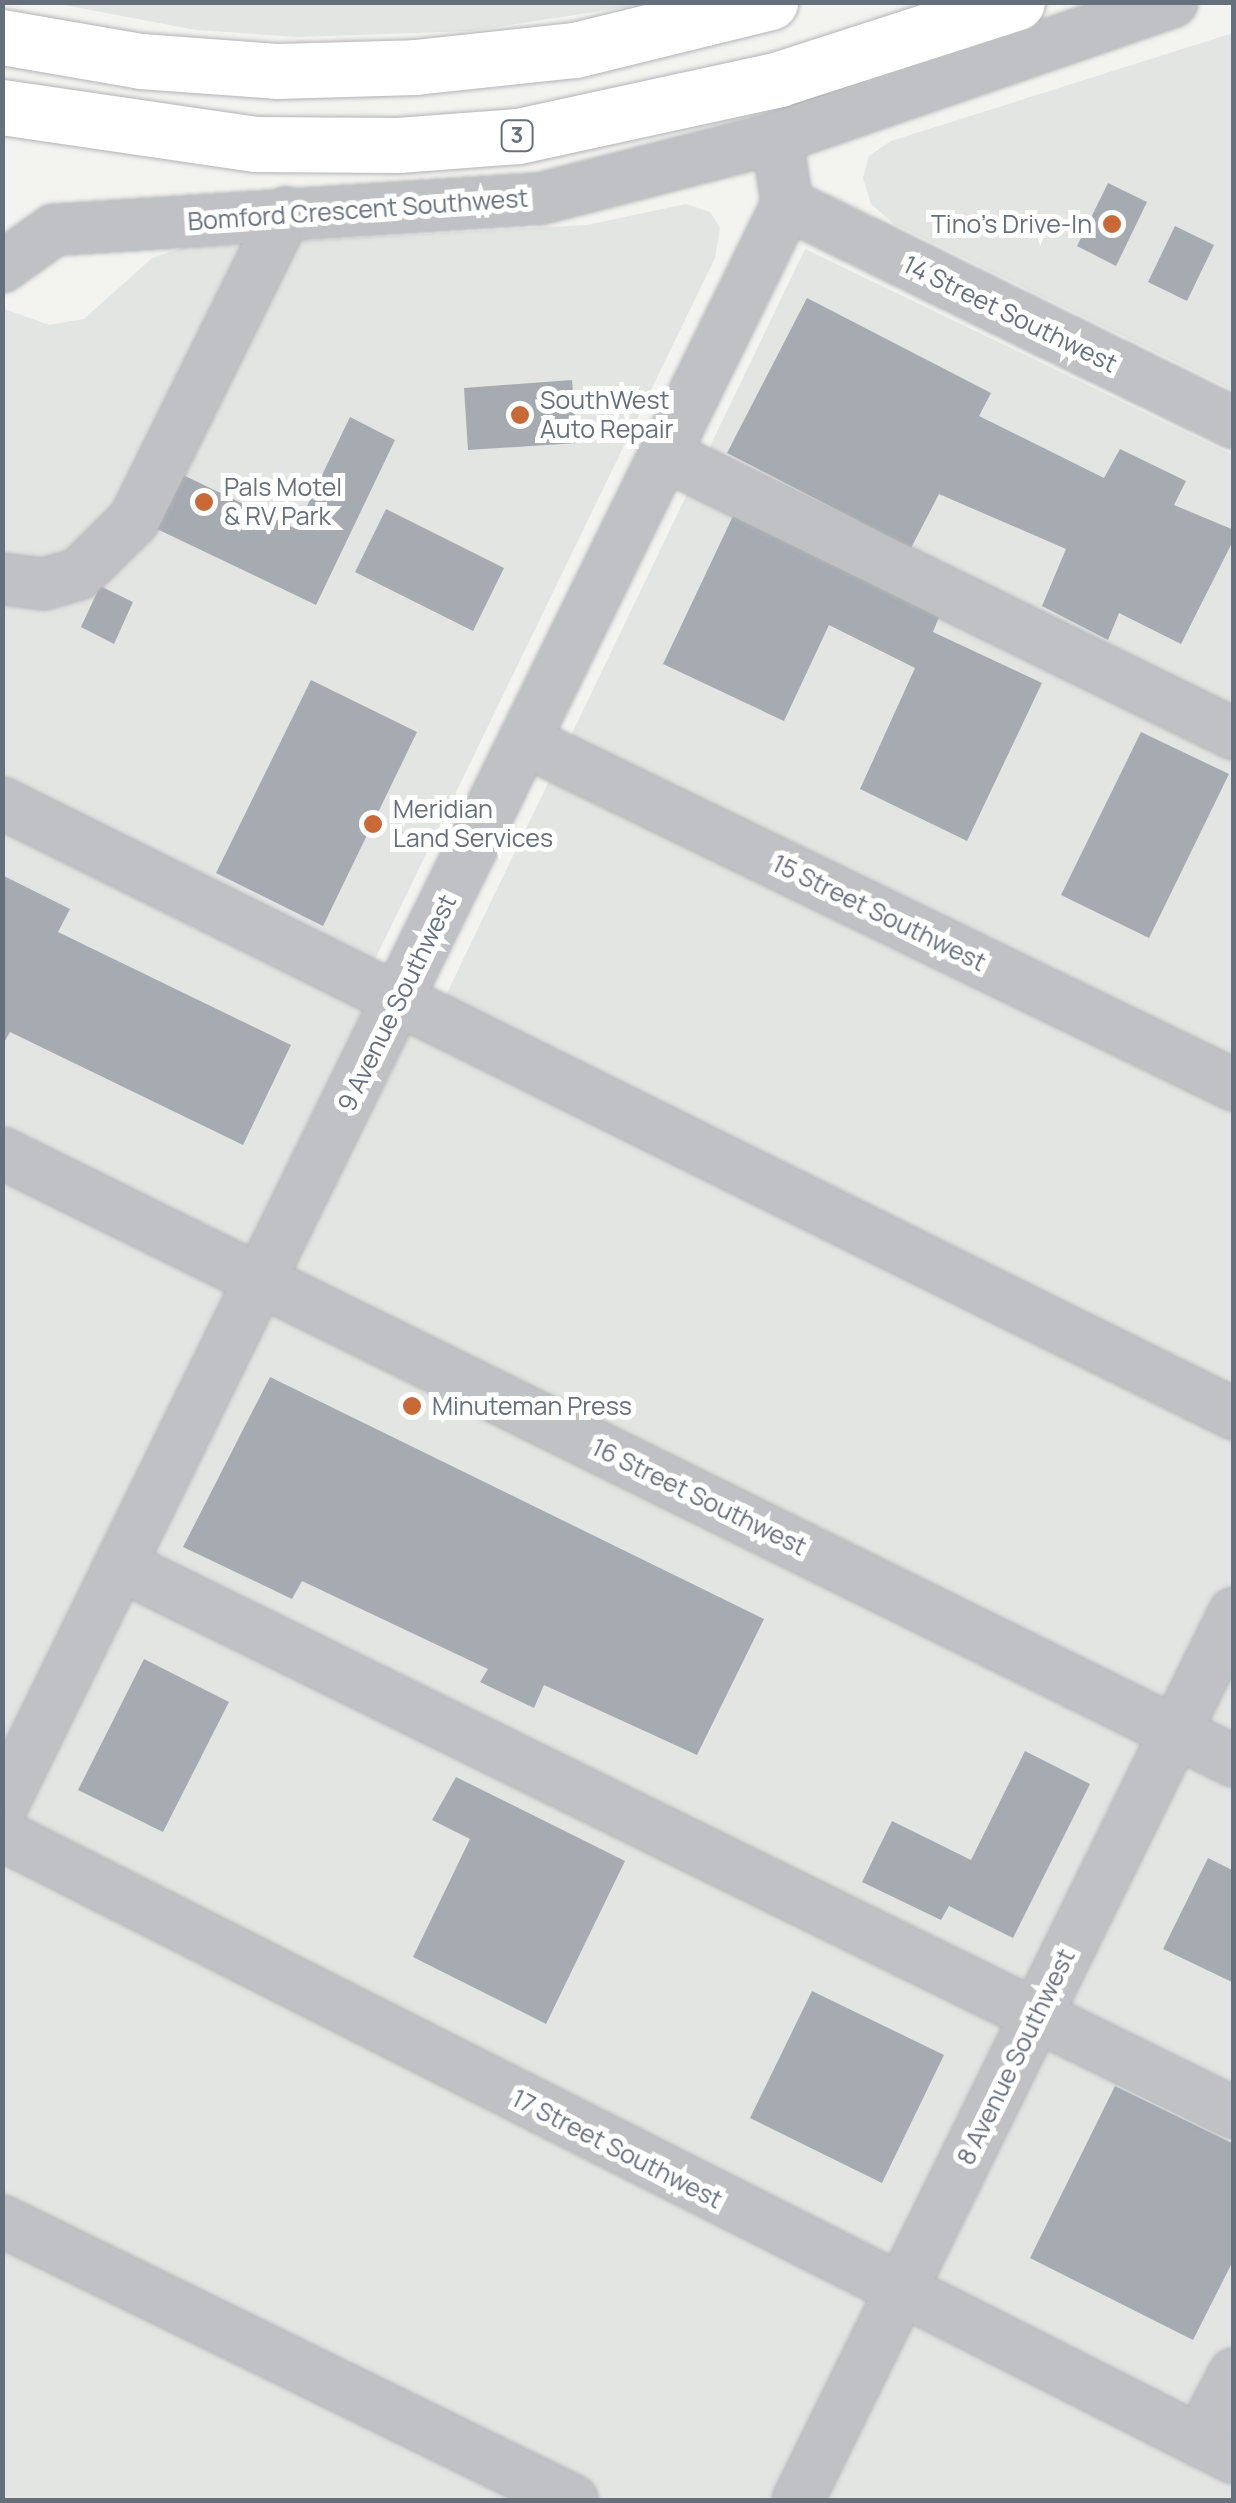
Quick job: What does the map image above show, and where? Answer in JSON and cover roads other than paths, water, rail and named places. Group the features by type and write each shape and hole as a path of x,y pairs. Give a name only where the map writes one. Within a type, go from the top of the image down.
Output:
{"highway":[{"path":"2,37 141,61 276,72 416,67 575,50 770,2"},
{"name":"3","path":"2,108 255,144 398,145 518,136 778,79 1016,2"}],"street":[{"name":"Bomford Crescent Southwest","path":"2,267 54,230 539,199 777,138 1172,2"},
{"path":"777,138 787,204"},
{"name":"14 Street Southwest","path":"787,204 1234,423"},
{"name":"9 Avenue Southwest","path":"2,1806 787,204"},
{"path":"2,580 44,584 79,574 134,520 286,213"},
{"path":"665,455 1234,734"},
{"name":"15 Street Southwest","path":"525,741 1234,1086"},
{"path":"2,803 1234,1414"},
{"name":"16 Street Southwest","path":"2,1152 1234,1761"},
{"path":"122,1566 1234,2113"},
{"name":"8 Avenue Southwest","path":"798,2500 1234,1613"},
{"name":"17 Street Southwest","path":"2,1835 900,2294 1216,2449"},
{"path":"2,2221 572,2500"},
{"path":"1216,2449 1234,2374"}],"place":[{"name":"Tino's Drive-In","path":"1112,224"},
{"name":"SouthWest Auto Repair","path":"520,415"},
{"name":"Pals Motel & RV Park","path":"204,502"},
{"name":"Meridian Land Services","path":"373,824"},
{"name":"Minuteman Press","path":"412,1406"}]}
